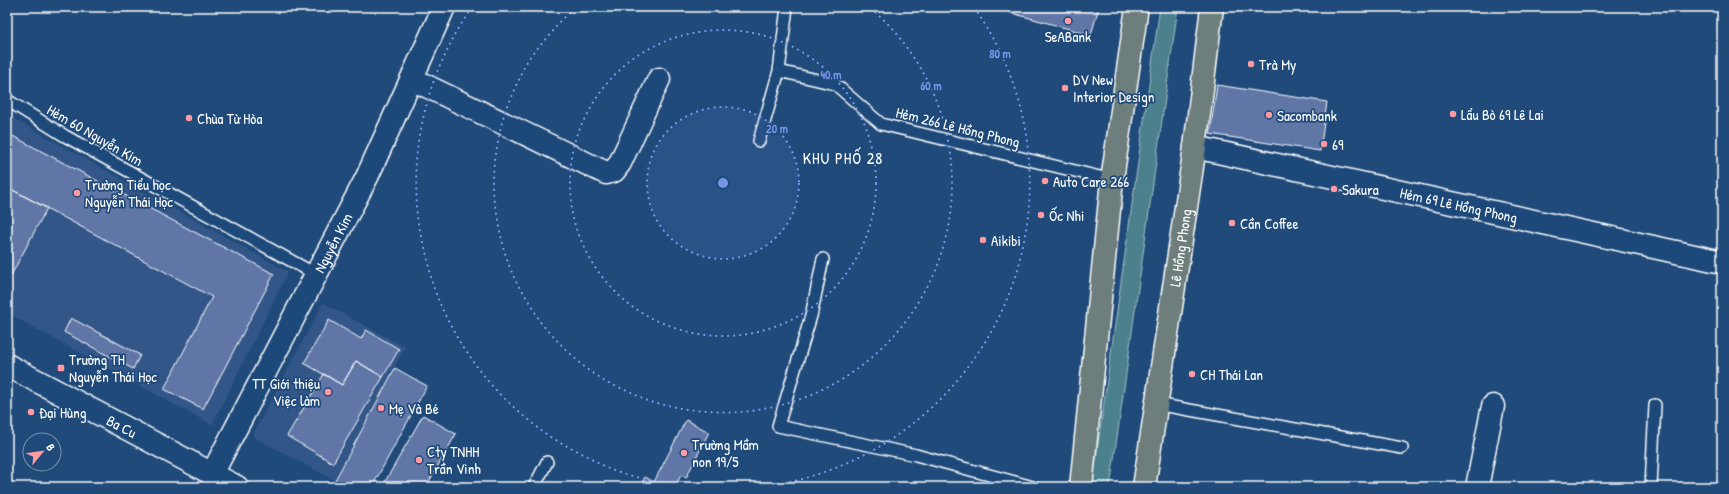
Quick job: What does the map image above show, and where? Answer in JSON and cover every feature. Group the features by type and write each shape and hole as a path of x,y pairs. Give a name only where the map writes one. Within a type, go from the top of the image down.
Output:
{"main road":[{"path":"1081,487 1112,180 1137,7"},
{"name":"Lê Hồng Phong","path":"1144,487 1195,147 1212,7"}],"street":[{"name":"Nguyễn Kim","path":"212,474 367,177 444,7"},
{"path":"412,79 606,173 614,171 620,163 659,79"},
{"name":"Hẻm 69 Lê Hồng Phong","path":"1195,147 1722,262"},
{"name":"Ba Cu","path":"7,365 237,487"},
{"path":"1476,487 1493,406"}],"lane":[{"path":"759,141 779,71 787,7"},
{"name":"Hẻm 266 Lê Hồng Phong","path":"779,71 835,84 881,124 1112,180"},
{"name":"Hẻm 60 Nguyễn Kim","path":"7,100 66,136 317,275"},
{"path":"823,259 811,316 778,426 916,455 1033,487"},
{"path":"1156,404 1402,448"},
{"path":"1651,487 1655,406"},
{"path":"534,487 547,462"}],"shaded area":[{"name":"Trường Tiểu học Nguyễn Thái Học","path":"7,115 288,272 212,425 7,313"},
{"name":"TT Giới thiệu Việc làm","path":"323,303 405,347 334,480 252,436"}],"green space":[{"path":"1160,7 1178,7 1110,487 1092,487"}],"building":[{"name":"SeABank","path":"990,7 1099,7 1091,35"},
{"path":"1217,85 1327,102 1320,151 1210,134"},
{"path":"7,133 274,274 203,409 164,389 212,297 7,187"},
{"path":"7,187 47,208 7,283"},
{"path":"71,318 140,355 133,369 64,332"},
{"path":"329,320 361,339 366,330 399,349 383,377 356,361 342,385 304,363"},
{"path":"356,361 383,377 333,463 287,436 324,374 342,385"},
{"path":"395,368 427,386 372,487 342,487 334,482"},
{"name":"Cty TNHH Trần Vinh","path":"423,415 456,434 426,487 382,487"},
{"name":"Trường Mầm non 19/5","path":"686,420 709,432 686,478 681,475 675,487 640,487 645,477 654,482"}],"place":[{"name":"SeABank","path":"1068,21"},
{"name":"Trà My","path":"1251,64"},
{"name":"DV New Interior Design","path":"1065,88"},
{"name":"Lẩu Bò 69 Lê Lai","path":"1453,114"},
{"name":"Sacombank","path":"1269,115"},
{"name":"Chùa Từ Hòa","path":"189,118"},
{"name":"69","path":"1324,144"},
{"name":"Auto Care 266","path":"1045,181"},
{"name":"Sakura","path":"1334,189"},
{"name":"Trường Tiểu học Nguyễn Thái Học","path":"77,193"},
{"name":"Ốc Nhi","path":"1041,215"},
{"name":"Cần Coffee","path":"1232,223"},
{"name":"Aikibi","path":"983,240"},
{"name":"Trường TH Nguyễn Thái Học","path":"61,368"},
{"name":"CH Thái Lan","path":"1192,374"},
{"name":"TT Giới thiệu Việc làm","path":"328,392"},
{"name":"Mẹ Và Bé","path":"381,408"},
{"name":"Đại Hùng","path":"31,412"},
{"name":"Trường Mầm non 19/5","path":"684,453"},
{"name":"Cty TNHH Trần Vinh","path":"419,460"}],"district":[{"name":"KHU PHỐ 28","path":"843,158"}]}
